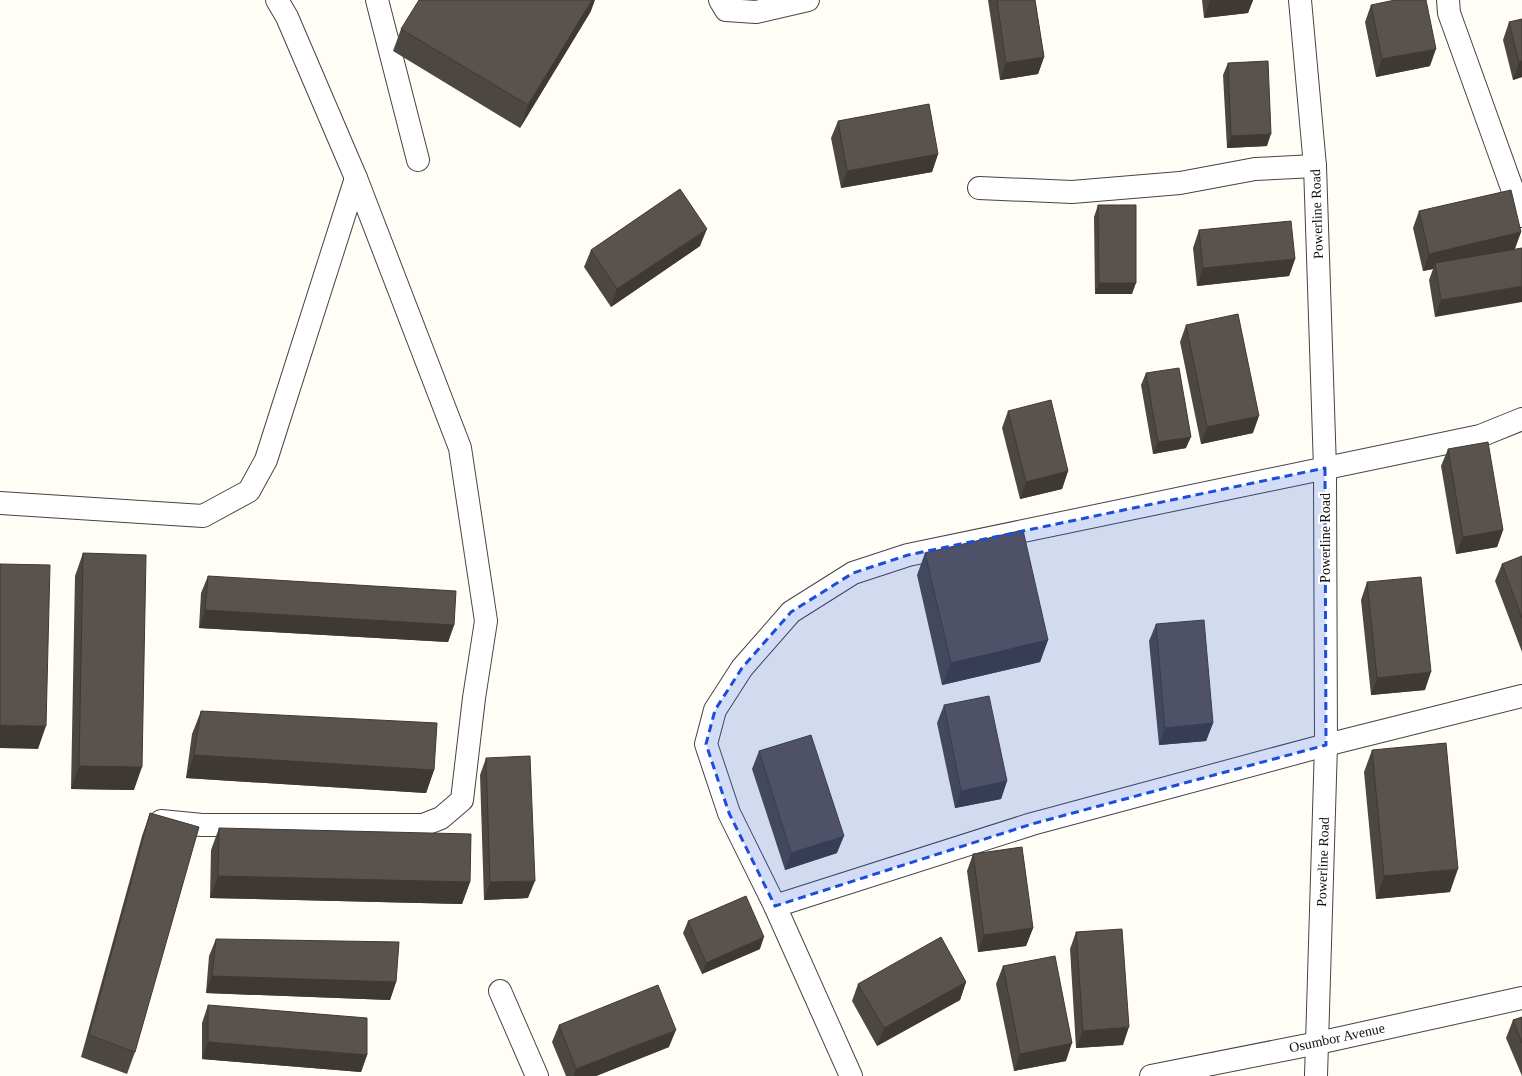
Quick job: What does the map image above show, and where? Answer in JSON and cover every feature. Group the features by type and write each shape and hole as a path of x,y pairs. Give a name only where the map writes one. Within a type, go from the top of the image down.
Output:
{"street":[{"path":"159,821 202,825 423,825 441,818 462,800 474,698 486,621 460,448 356,178 287,17 277,0"},
{"path":"377,0 418,160"},
{"path":"720,0 726,10 756,12 808,0"},
{"name":"Powerline Road","path":"1300,0 1315,166 1325,468 1326,745 1316,1076"},
{"path":"1448,0 1449,13 1522,216"},
{"path":"979,188 1072,192 1180,183 1255,169 1315,166"},
{"path":"0,503 202,516 249,491 266,460 356,178"},
{"path":"851,1076 775,906 729,813 706,744 715,710 742,668 791,612 853,573 908,555 1480,436 1522,419"},
{"path":"775,906 1032,824 1326,745 1522,696"},
{"path":"500,991 537,1076"},
{"name":"Osumbor Avenue","path":"1151,1076 1318,1043 1522,998"}],"highlighted area":[{"path":"1325,468 1326,745 1032,824 775,906 729,813 706,744 715,710 742,668 791,612 853,573 908,555"}],"building":[{"path":"419,0 592,0 528,105 401,29"},
{"path":"997,0 1035,0 1044,57 1006,63"},
{"path":"1395,0 1426,0 1436,49 1382,59 1371,5"},
{"path":"1522,19 1522,61 1519,62 1509,22"},
{"path":"1268,61 1271,134 1231,136 1228,63"},
{"path":"929,104 938,154 847,171 838,121"},
{"path":"680,189 707,229 617,289 591,250"},
{"path":"1511,190 1521,232 1429,254 1419,211"},
{"path":"1098,205 1136,205 1136,283 1099,283"},
{"path":"1291,221 1295,259 1203,268 1199,230"},
{"path":"1522,248 1522,286 1441,300 1435,263"},
{"path":"1238,314 1259,416 1207,427 1186,325"},
{"path":"1179,368 1191,437 1158,442 1146,373"},
{"path":"1051,400 1068,471 1026,482 1008,411"},
{"path":"1488,442 1503,530 1463,537 1448,449"},
{"path":"1023,530 1048,640 951,663 925,553"},
{"path":"83,553 146,555 142,767 79,766"},
{"path":"1522,556 1522,618 1502,564"},
{"path":"0,564 50,565 46,726 0,725"},
{"path":"208,576 456,591 454,625 205,610"},
{"path":"1421,577 1431,672 1377,678 1367,582"},
{"path":"1204,620 1213,723 1165,728 1156,624"},
{"path":"989,696 1007,781 961,791 944,705"},
{"path":"201,711 437,723 434,770 194,755"},
{"path":"811,735 844,836 791,853 759,751"},
{"path":"1446,743 1458,869 1384,876 1372,750"},
{"path":"530,756 535,881 490,882 486,758"},
{"path":"150,813 199,827 135,1052 89,1035"},
{"path":"219,828 471,834 470,882 218,876"},
{"path":"1022,847 1033,928 984,935 973,854"},
{"path":"746,896 764,937 706,963 688,921"},
{"path":"1122,929 1129,1027 1083,1031 1076,932"},
{"path":"941,937 966,982 884,1028 858,984"},
{"path":"216,939 399,942 396,982 212,976"},
{"path":"1055,956 1072,1043 1020,1054 1003,966"},
{"path":"658,985 676,1030 576,1069 559,1025"},
{"path":"208,1005 367,1018 367,1055 208,1042"},
{"path":"1522,1017 1522,1043 1513,1020"}]}
